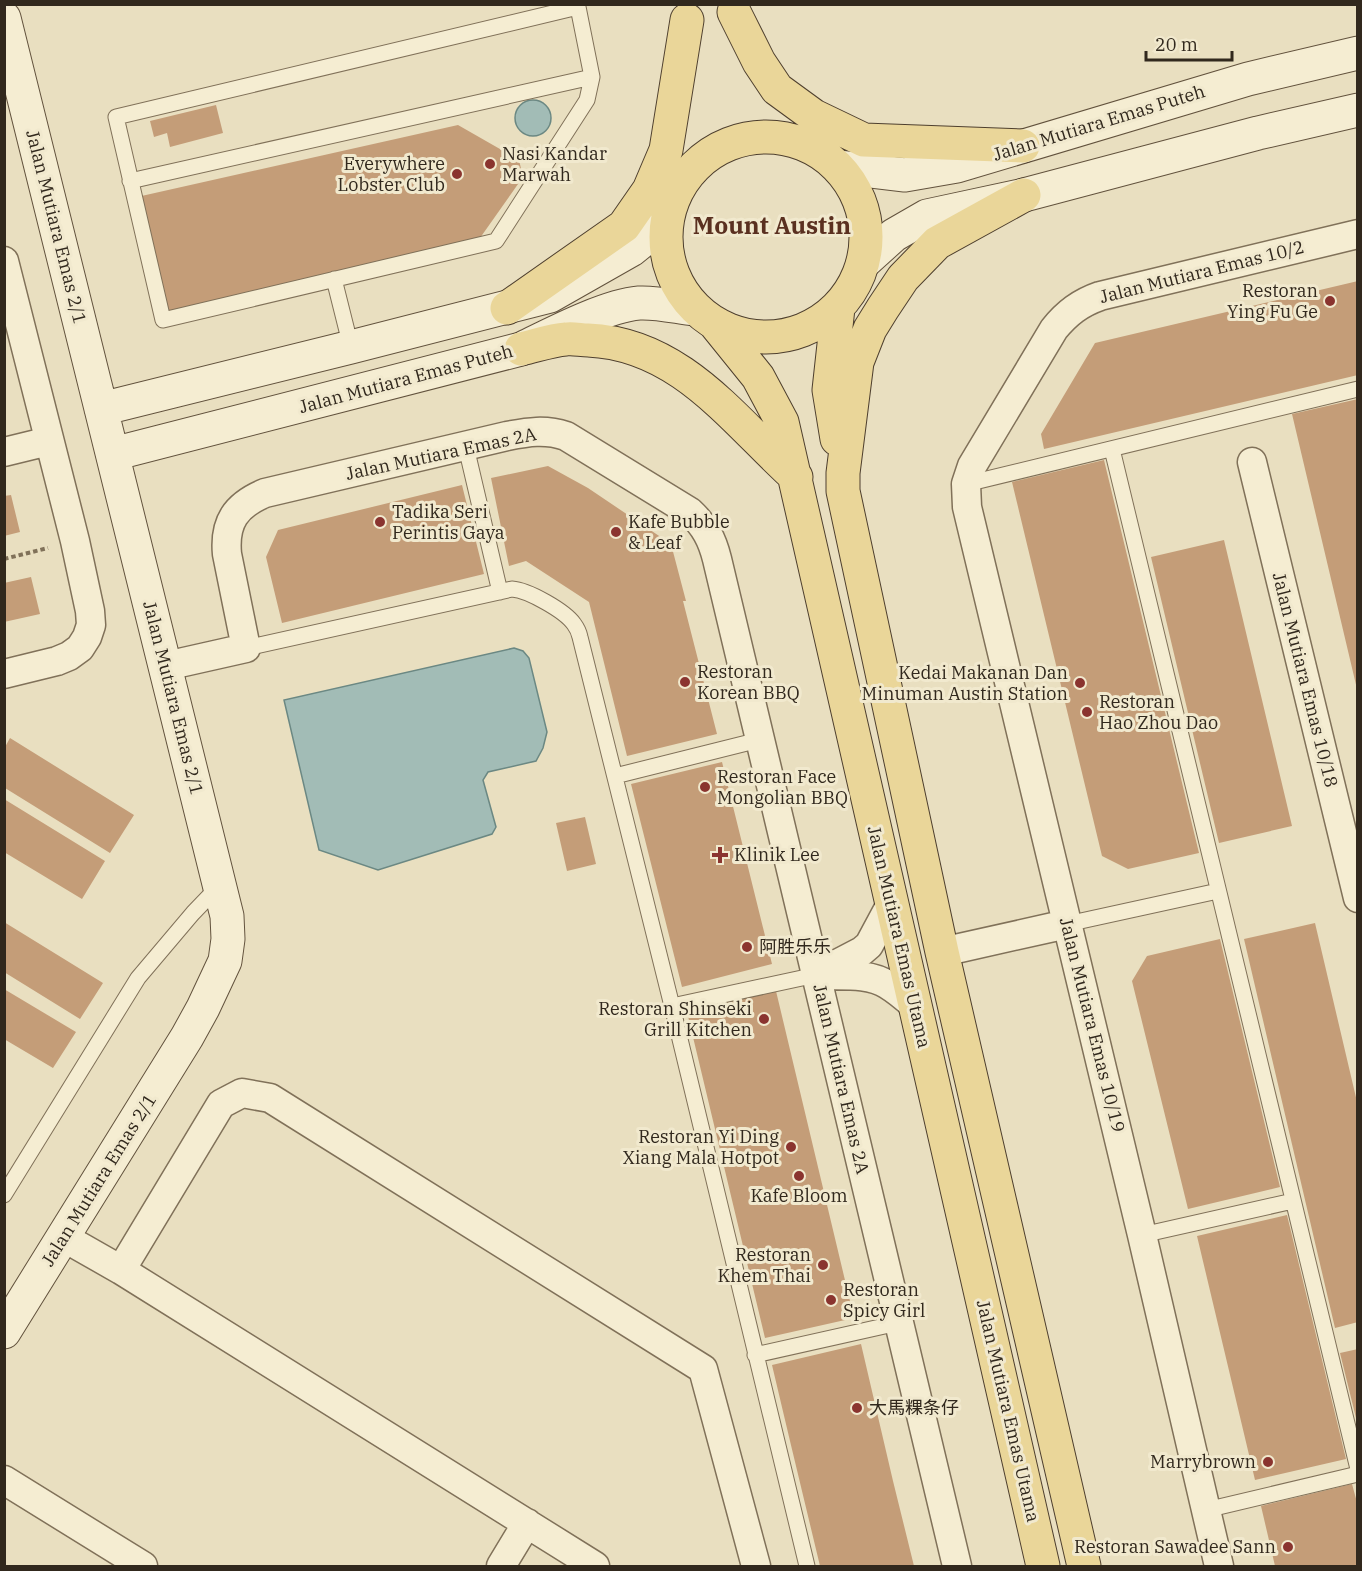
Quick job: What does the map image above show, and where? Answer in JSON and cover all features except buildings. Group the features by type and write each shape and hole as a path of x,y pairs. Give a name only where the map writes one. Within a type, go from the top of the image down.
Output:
{"main road":[{"path":"733,8 791,141"},
{"path":"733,8 759,62 777,89 814,116 864,140 1023,146"},
{"path":"678,188 694,166 715,151 739,140 765,137 791,141 816,151 838,167 853,188 863,212 867,238 863,263 853,287 838,308 817,324 793,334 767,338 741,334 706,317 676,284 666,254 666,222 678,188 692,120 695,76 685,12"},
{"path":"507,308 624,226 648,190 666,150 685,12"},
{"path":"843,473 857,362 870,329 883,308 903,278 937,243 1024,195"},
{"path":"838,308 829,390 843,473 845,503 942,952 1084,1566"},
{"name":"Jalan Mutiara Emas Utama","path":"706,317 758,377 782,422 1043,1566"},
{"path":"521,349 566,339 608,341 642,350 684,372 730,412 767,451 796,477"}],"street":[{"name":"Jalan Mutiara Emas 2/1","path":"4,18 227,916 228,939 225,961 217,981 187,1037 4,1332"},
{"name":"Jalan Mutiara Emas Puteh","path":"838,167 905,176 957,166 1248,79 1358,53"},
{"path":"863,263 894,236 927,216 1024,195 1258,133 1358,110"},
{"path":"101,409 549,296 631,250 666,222"},
{"name":"Jalan Mutiara Emas 10/2","path":"966,484 972,466 1053,329 1078,305 1100,296 1358,234"},
{"path":"4,261 24,332 75,542 91,625 80,648 69,656 4,674"},
{"name":"Jalan Mutiara Emas Puteh","path":"113,454 521,349 604,312 639,303 706,317"},
{"name":"Jalan Mutiara Emas 2A","path":"246,648 226,554 225,538 230,522 238,509 250,499 265,494 534,431 552,431 566,436 690,512 703,524 714,549 957,1566"},
{"path":"4,452 49,441"},
{"name":"Jalan Mutiara Emas 10/18","path":"1252,462 1354,866 1358,898"},
{"name":"Jalan Mutiara Emas 10/19","path":"966,484 967,507 1219,1566"},
{"path":"166,666 246,648"},
{"path":"816,975 869,945 891,904"},
{"path":"942,952 1067,924"},
{"path":"816,975 866,977 878,980 887,984 915,1006"},
{"path":"121,1270 221,1104 242,1093 270,1098 703,1369 756,1566"},
{"path":"63,1237 121,1270 595,1566"},
{"path":"4,1480 143,1566"},
{"path":"501,1566 527,1523"}],"lane":[{"path":"578,8 592,77 587,100 496,241 163,320 130,181 116,117 578,8"},
{"path":"130,181 592,77"},
{"path":"334,279 351,347"},
{"path":"966,484 1358,389"},
{"path":"466,447 500,592"},
{"path":"1112,449 1358,1472 1206,1510"},
{"path":"246,648 512,590 526,592 575,624 672,1006 807,1566"},
{"path":"615,776 759,740"},
{"path":"4,1195 138,978 218,887"},
{"path":"1067,924 1218,891"},
{"path":"672,1006 816,975"},
{"path":"1142,1236 1293,1201"},
{"path":"755,1355 898,1323"}],"path":[{"path":"4,559 75,542"}],"water":[{"path":"533,100 546,105 551,118 546,131 533,136 520,131 515,118 520,105"},
{"path":"514,648 523,651 529,658 547,732 543,748 536,761 488,772 483,780 496,827 492,834 378,870 319,850 284,700"}],"place":[{"name":"Nasi Kandar Marwah","path":"490,164"},
{"name":"Everywhere Lobster Club","path":"457,174"},
{"name":"Restoran Ying Fu Ge","path":"1330,301"},
{"name":"Tadika Seri Perintis Gaya","path":"380,522"},
{"name":"Kafe Bubble & Leaf","path":"616,532"},
{"name":"Restoran Korean BBQ","path":"685,682"},
{"name":"Kedai Makanan Dan Minuman Austin Station","path":"1080,683"},
{"name":"Restoran Hao Zhou Dao","path":"1087,712"},
{"name":"Restoran Face Mongolian BBQ","path":"705,787"},
{"name":"Klinik Lee","path":"720,855"},
{"name":"阿胜乐乐","path":"747,947"},
{"name":"Restoran Shinseki Grill Kitchen","path":"764,1019"},
{"name":"Restoran Yi Ding Xiang Mala Hotpot","path":"791,1147"},
{"name":"Kafe Bloom","path":"799,1176"},
{"name":"Restoran Khem Thai","path":"823,1265"},
{"name":"Restoran Spicy Girl","path":"831,1300"},
{"name":"大馬粿条仔","path":"857,1408"},
{"name":"Marrybrown","path":"1268,1462"},
{"name":"Restoran Sawadee Sann","path":"1288,1547"}],"district":[{"name":"Mount Austin","path":"772,226"}]}
